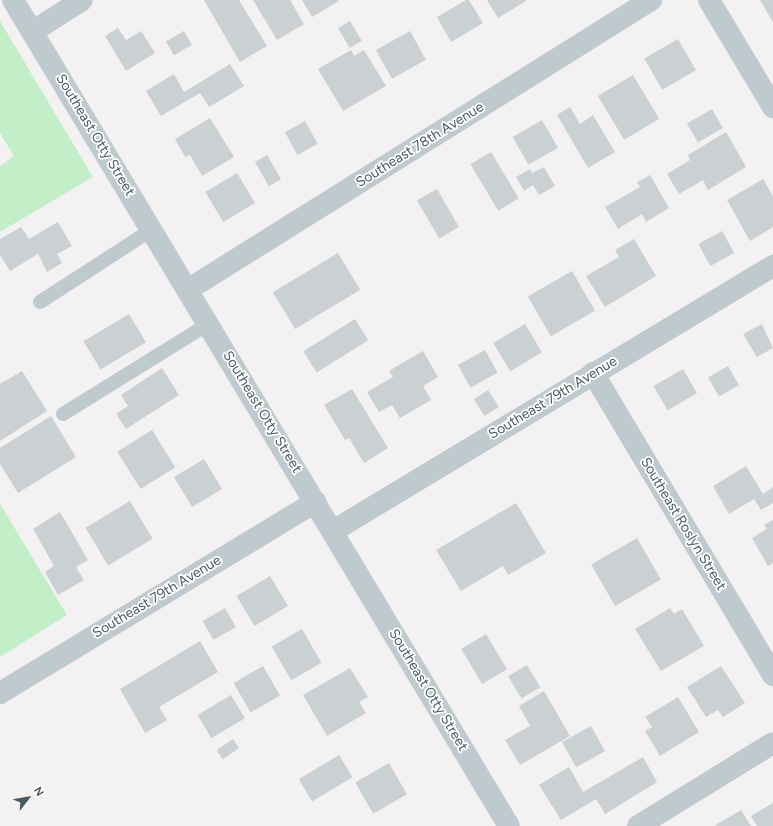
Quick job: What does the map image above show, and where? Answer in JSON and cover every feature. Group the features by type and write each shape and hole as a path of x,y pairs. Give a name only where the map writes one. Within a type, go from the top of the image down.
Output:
{"street":[{"name":"Southeast Otty Street","path":"13,0 210,323 509,826"},
{"path":"32,32 82,0"},
{"name":"Southeast 78th Avenue","path":"189,289 651,0"},
{"path":"709,0 773,107"},
{"name":"Southeast 79th Avenue","path":"333,531 773,266"},
{"name":"Southeast Roslyn Street","path":"593,374 773,675"},
{"name":"Southeast 79th Avenue","path":"0,693 316,502"},
{"path":"638,826 773,743"}],"lane":[{"path":"40,302 153,229"},
{"path":"63,414 210,323"}],"green space":[{"path":"0,21 93,177 0,232 0,166 14,156 0,133"},
{"path":"0,504 67,615 0,657"}],"building":[{"path":"204,0 239,0 267,46 240,62"},
{"path":"253,0 290,0 304,24 277,40"},
{"path":"302,0 338,0 339,1 312,17"},
{"path":"466,0 469,0 483,23 451,42 437,17"},
{"path":"487,0 526,0 526,1 498,18"},
{"path":"760,0 773,0 773,22"},
{"path":"350,21 362,41 350,48 338,28"},
{"path":"118,28 126,40 141,31 155,53 126,71 105,36"},
{"path":"184,31 192,45 174,55 166,42"},
{"path":"410,31 426,60 392,79 376,50"},
{"path":"678,39 696,70 662,90 644,58"},
{"path":"351,50 354,56 364,50 386,86 343,111 318,69"},
{"path":"230,64 244,86 209,107 200,93 161,116 146,91 174,74 184,92"},
{"path":"633,75 659,119 624,140 598,96"},
{"path":"570,107 580,124 593,115 615,152 588,168 557,115"},
{"path":"712,109 723,128 698,143 687,124"},
{"path":"210,118 234,157 202,176 190,155 185,157 175,139"},
{"path":"542,120 558,148 529,165 513,137"},
{"path":"305,121 318,144 297,155 285,132"},
{"path":"726,132 746,167 708,190 703,180 679,194 667,174 690,160 688,155"},
{"path":"491,152 519,198 498,211 470,164"},
{"path":"267,155 281,179 269,186 255,162"},
{"path":"544,167 555,186 539,195 533,185 524,191 516,177 530,169 532,173"},
{"path":"237,173 255,203 223,222 205,192"},
{"path":"650,175 669,208 646,222 642,214 618,229 605,207 640,187 637,182"},
{"path":"763,179 773,196 773,227 750,241 727,200"},
{"path":"437,189 459,227 439,239 417,201"},
{"path":"58,222 72,246 57,254 62,263 47,272 38,254 10,271 0,255 0,239 21,227 29,239"},
{"path":"722,231 734,253 711,266 698,244"},
{"path":"634,239 656,276 605,307 586,276 619,257 615,250"},
{"path":"338,253 360,290 295,329 273,292"},
{"path":"572,271 595,311 551,336 528,296"},
{"path":"129,314 146,342 101,370 84,341"},
{"path":"355,319 368,340 317,373 303,351"},
{"path":"525,324 542,352 510,371 493,343"},
{"path":"762,324 773,348 757,357 743,334"},
{"path":"485,350 498,373 470,388 458,365"},
{"path":"423,351 438,377 423,386 431,400 400,418 392,405 379,412 367,392 393,377 389,371"},
{"path":"728,366 739,385 719,397 708,378"},
{"path":"162,368 179,395 126,429 116,414 128,406 121,395"},
{"path":"683,369 697,393 668,410 654,386"},
{"path":"22,371 47,411 0,441 0,384"},
{"path":"352,389 388,448 364,463 349,438 345,440 324,405"},
{"path":"488,390 499,407 485,416 474,399"},
{"path":"51,416 76,457 18,493 0,464 0,448"},
{"path":"152,430 175,467 141,489 117,452"},
{"path":"204,459 222,489 192,507 174,477"},
{"path":"746,466 763,494 773,487 773,503 761,510 754,499 729,514 713,486"},
{"path":"130,501 153,539 108,565 85,528"},
{"path":"516,503 546,553 508,575 503,566 461,591 436,550"},
{"path":"60,512 88,560 76,567 84,580 58,595 45,572 54,566 33,529"},
{"path":"773,520 773,563 768,566 752,538 767,529 764,525"},
{"path":"637,538 661,580 615,606 591,564"},
{"path":"270,576 288,606 255,626 237,596"},
{"path":"225,608 236,627 213,640 202,621"},
{"path":"670,608 674,614 682,609 704,646 661,671 635,629"},
{"path":"302,629 322,663 291,680 272,646"},
{"path":"486,634 507,669 482,684 461,649"},
{"path":"200,641 218,672 159,707 167,720 145,733 120,689"},
{"path":"527,665 540,687 522,699 508,676"},
{"path":"263,666 280,695 251,712 234,683"},
{"path":"721,666 745,703 723,717 718,710 706,717 687,687"},
{"path":"350,668 368,697 359,702 366,713 327,736 303,695"},
{"path":"544,691 570,736 520,765 505,740 530,726 519,706"},
{"path":"231,695 245,718 211,738 198,715"},
{"path":"678,697 699,732 660,756 645,731 652,727 645,717"},
{"path":"591,726 605,751 576,767 562,742"},
{"path":"233,739 239,748 223,759 216,750"},
{"path":"339,755 352,777 312,801 299,779"},
{"path":"643,757 657,782 605,814 596,799 561,820 539,785 569,767 583,792"},
{"path":"389,763 407,794 373,814 355,782"},
{"path":"773,803 773,826 757,826 751,816"},
{"path":"741,810 751,826 714,826"}]}
